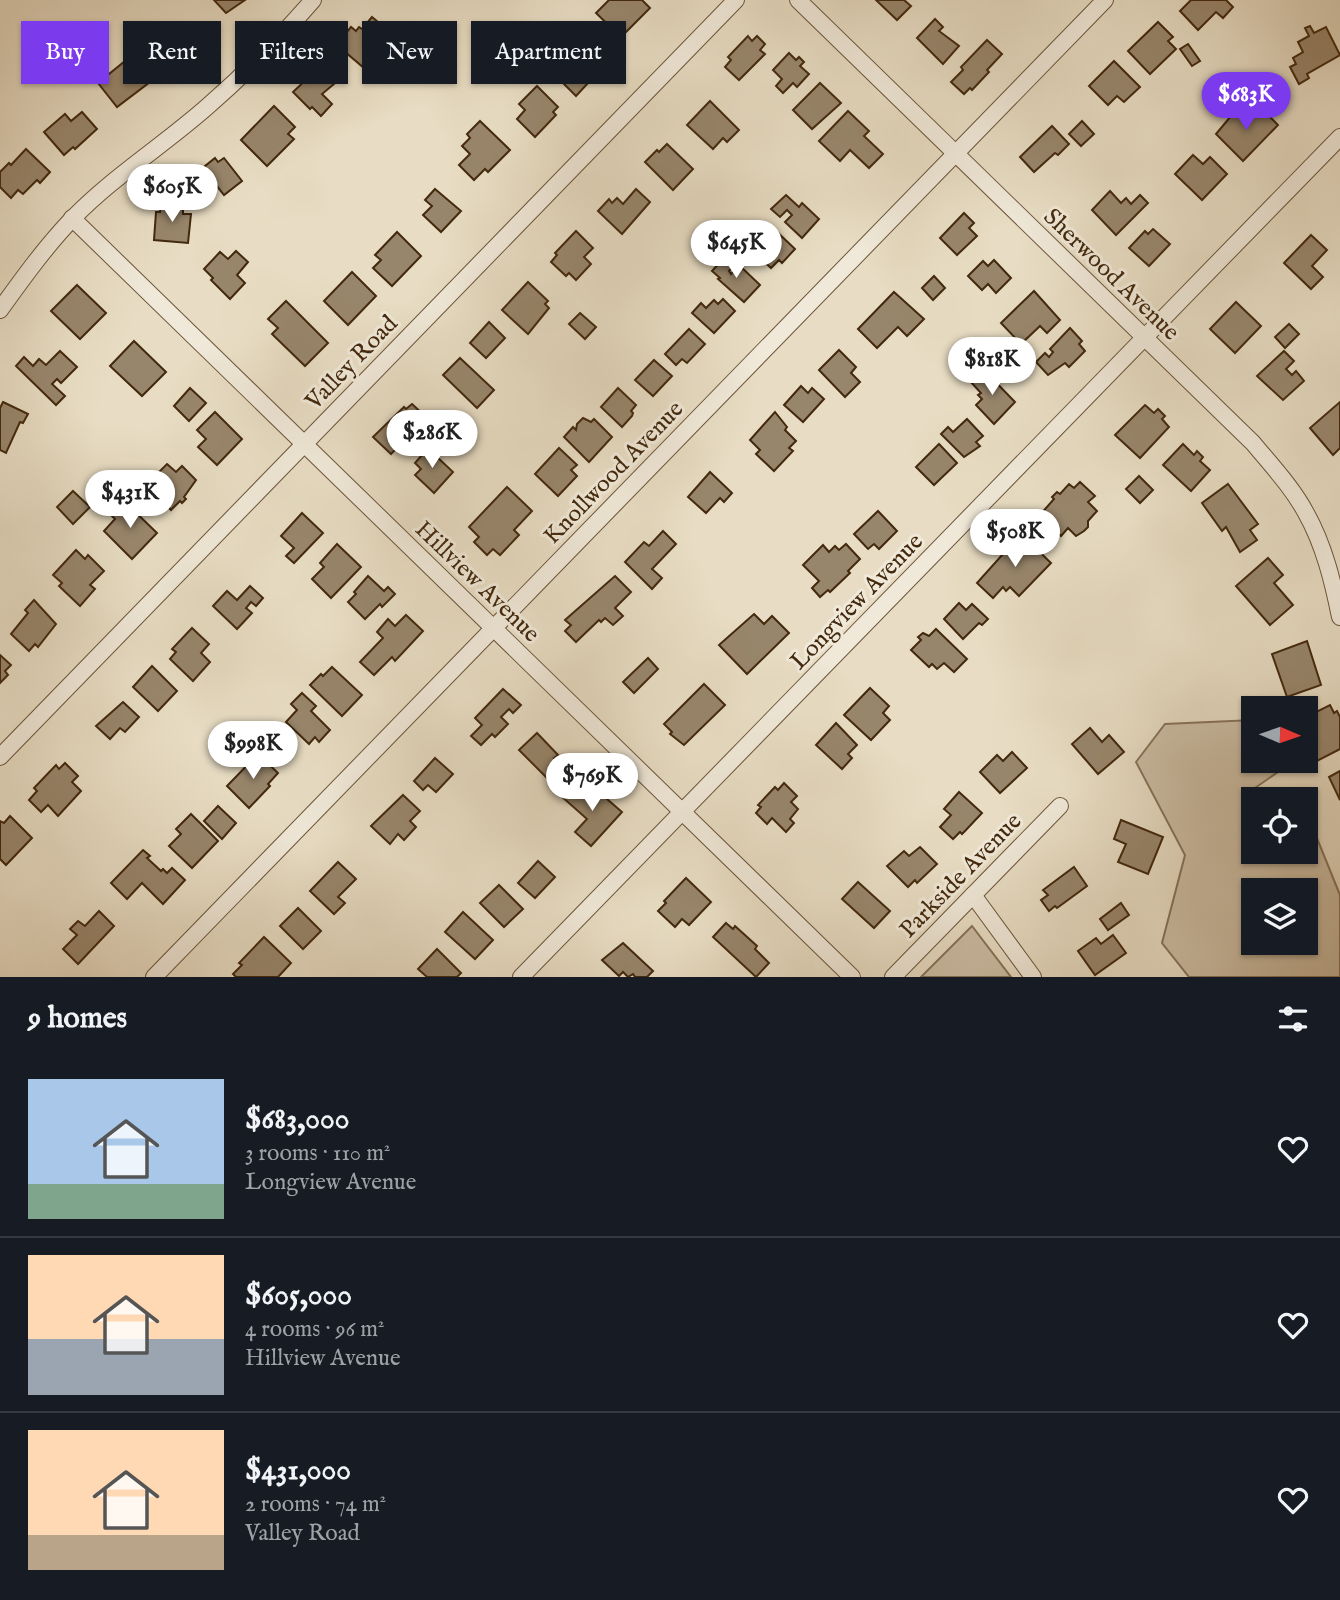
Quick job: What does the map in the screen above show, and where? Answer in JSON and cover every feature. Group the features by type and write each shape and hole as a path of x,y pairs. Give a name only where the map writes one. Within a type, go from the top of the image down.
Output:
{"street":[{"path":"0,310 72,219 112,181 207,107 255,63 313,0"},
{"name":"Valley Road","path":"0,757 736,0"},
{"name":"Sherwood Avenue","path":"798,0 1253,443 1287,483 1307,513 1321,545 1340,617"},
{"name":"Knollwood Avenue","path":"154,977 1105,0"},
{"name":"Longview Avenue","path":"521,977 1340,137"},
{"name":"Hillview Avenue","path":"72,219 852,977"},
{"name":"Parkside Avenue","path":"893,977 1060,806"},
{"path":"973,895 1033,977"}],"shaded area":[{"path":"1241,721 1241,774 1275,774 1256,787 1241,787 1241,864 1318,864 1318,841 1340,895 1340,977 1189,977 1162,943 1185,855 1136,762 1165,724"},
{"path":"972,926 1011,977 921,977"}],"building":[{"path":"214,0 245,0 226,13"},
{"path":"609,0 642,0 650,8 626,32 626,21 604,21 596,13"},
{"path":"876,0 904,0 911,6 897,20"},
{"path":"1191,0 1226,0 1233,7 1223,18 1216,12 1198,30 1180,11"},
{"path":"935,19 943,27 939,31 959,46 943,64 917,38"},
{"path":"1158,22 1173,37 1168,41 1176,49 1150,74 1128,51"},
{"path":"1310,26 1314,33 1326,27 1340,55 1307,74 1309,78 1299,84 1290,67 1296,64 1293,58 1303,52 1298,42 1309,36 1305,28"},
{"path":"351,27 356,31 359,27 362,29 362,66 348,54 348,31"},
{"path":"748,36 752,41 757,36 765,44 760,50 765,54 739,80 725,67 731,60 728,57"},
{"path":"987,40 1002,54 972,90 970,88 964,94 951,82 963,70 961,67"},
{"path":"1188,44 1200,61 1192,66 1180,49"},
{"path":"789,53 796,60 799,57 804,62 800,66 809,74 797,87 793,83 783,93 776,86 782,79 773,70"},
{"path":"1114,61 1140,87 1124,102 1117,96 1108,105 1089,86"},
{"path":"123,63 123,84 147,84 117,107 99,84 109,84 109,74"},
{"path":"820,83 841,103 812,129 793,110"},
{"path":"302,84 334,84 322,94 332,104 321,116 293,92"},
{"path":"564,84 587,84 576,96"},
{"path":"537,86 558,107 553,112 556,115 535,137 517,119 525,110 519,104"},
{"path":"710,101 739,130 727,142 723,138 713,149 687,125"},
{"path":"274,106 295,127 288,134 294,139 267,166 241,140"},
{"path":"1259,106 1278,125 1243,161 1216,134 1236,110 1245,119"},
{"path":"848,111 869,131 864,136 883,154 869,168 850,150 840,161 819,141"},
{"path":"82,112 97,129 64,155 44,132 65,114 71,121"},
{"path":"480,121 510,150 488,172 485,169 474,180 459,165 470,154 462,146 470,138 467,134"},
{"path":"1082,121 1094,134 1081,146 1069,134"},
{"path":"1052,126 1069,144 1034,172 1020,157"},
{"path":"667,144 693,169 673,190 645,162"},
{"path":"26,149 50,172 40,183 37,180 23,194 18,190 11,198 0,187 0,172"},
{"path":"1193,155 1203,164 1210,157 1227,174 1202,200 1175,174"},
{"path":"215,158 218,162 224,158 242,181 224,195 216,185 207,192 194,175"},
{"path":"435,189 461,211 441,232 423,215 432,206 425,200"},
{"path":"636,189 650,202 622,234 598,211 609,199 612,203 617,198 623,204"},
{"path":"1110,191 1121,203 1126,198 1131,204 1140,195 1148,203 1116,235 1092,210"},
{"path":"786,195 799,207 802,203 819,219 802,238 785,222 792,215 787,210 780,217 771,209"},
{"path":"161,203 183,205 183,214 191,214 188,243 154,240 156,212 160,212"},
{"path":"964,213 974,223 969,228 977,236 957,255 940,238"},
{"path":"761,227 770,235 775,230 795,249 782,263 779,260 771,268 745,244"},
{"path":"1153,229 1170,244 1149,266 1129,248 1145,231 1148,234"},
{"path":"576,231 593,248 584,257 591,264 576,280 569,273 566,276 551,262 557,255 555,253"},
{"path":"397,232 421,256 392,286 373,268 381,260 375,255"},
{"path":"1311,235 1327,250 1312,266 1323,277 1311,289 1284,263"},
{"path":"236,251 248,262 237,275 245,283 230,299 204,269 220,252 228,259"},
{"path":"724,258 733,267 729,271 731,274 739,265 760,285 744,302 712,271"},
{"path":"994,260 1011,278 996,293 988,284 982,290 968,276 983,261 988,266"},
{"path":"352,272 376,296 348,325 324,301"},
{"path":"934,276 945,288 933,300 922,288"},
{"path":"528,282 548,301 545,304 549,308 528,334 502,310"},
{"path":"77,285 106,313 80,339 51,311"},
{"path":"1034,291 1060,320 1047,333 1040,326 1021,344 1001,323"},
{"path":"894,292 924,319 907,336 898,327 877,348 858,329"},
{"path":"723,299 735,311 714,333 692,313 701,303 706,308 714,300 718,304"},
{"path":"286,301 328,343 305,366 272,334 278,328 268,319"},
{"path":"1236,302 1261,326 1235,353 1210,329"},
{"path":"580,313 596,327 585,339 569,324"},
{"path":"489,322 505,338 486,358 470,343"},
{"path":"1289,324 1299,334 1285,348 1275,337"},
{"path":"1070,328 1082,341 1079,344 1085,351 1069,367 1065,363 1048,375 1036,362 1045,353 1049,357 1053,352 1050,349"},
{"path":"689,329 705,344 687,363 682,359 676,365 665,354"},
{"path":"134,341 166,372 142,396 110,366"},
{"path":"839,350 856,367 851,373 860,382 845,397 819,370"},
{"path":"60,351 77,367 61,383 57,379 52,384 65,396 56,405 16,366 24,357 33,366 39,359 46,365"},
{"path":"1284,351 1294,361 1286,369 1292,375 1296,371 1304,381 1283,400 1257,376"},
{"path":"460,358 494,390 477,408 443,375"},
{"path":"654,360 672,376 653,396 635,380"},
{"path":"983,369 1015,402 994,424 976,405 982,399 978,395 981,393 970,381"},
{"path":"801,386 808,393 812,388 824,399 803,422 784,405"},
{"path":"190,388 206,403 189,421 174,406"},
{"path":"618,388 636,405 631,411 632,416 622,427 601,407"},
{"path":"3,402 28,414 23,423 20,422 6,453 0,450 0,408"},
{"path":"1340,402 1340,448 1333,455 1310,428"},
{"path":"412,404 426,417 391,454 373,437 404,407 406,409"},
{"path":"1145,405 1154,413 1158,409 1165,416 1162,419 1169,427 1140,458 1115,435"},
{"path":"215,412 242,439 217,465 198,447 206,439 197,430"},
{"path":"775,412 787,427 785,430 796,441 789,448 793,451 774,471 756,454 760,450 750,440"},
{"path":"583,418 591,422 594,419 612,437 589,462 564,437 573,427 576,430 577,424"},
{"path":"967,419 983,436 976,442 980,446 964,457 941,434 948,427 953,432"},
{"path":"939,444 957,463 934,485 916,467"},
{"path":"1183,444 1194,455 1197,451 1203,457 1200,461 1210,470 1191,491 1163,465"},
{"path":"430,446 438,454 436,456 453,472 434,493 415,475 421,469 415,463"},
{"path":"559,448 577,465 571,470 577,476 558,496 535,474"},
{"path":"167,464 176,472 182,466 196,480 184,497 186,499 171,510 155,494 160,489 151,480"},
{"path":"710,472 732,493 724,502 720,498 706,513 688,497"},
{"path":"1139,476 1153,490 1140,503 1126,489"},
{"path":"1080,482 1095,496 1088,502 1097,511 1084,531 1076,536 1068,528 1061,536 1039,516 1057,492 1060,494 1069,484 1074,488"},
{"path":"1228,484 1258,524 1250,530 1257,540 1240,552 1226,527 1222,531 1202,503"},
{"path":"507,487 532,511 514,530 519,535 500,555 493,549 487,555 474,542 479,537 469,527"},
{"path":"73,491 90,507 73,524 57,507"},
{"path":"124,501 157,533 132,559 104,531 115,519 111,515"},
{"path":"878,511 897,531 879,549 874,544 868,549 854,534"},
{"path":"302,513 323,533 294,563 286,556 294,548 281,536"},
{"path":"663,531 676,544 652,569 662,578 652,589 625,562 644,542 649,546"},
{"path":"1021,534 1051,563 1019,596 1010,587 1006,591 1003,587 993,598 977,583"},
{"path":"337,544 361,567 331,598 312,579 324,567 320,563"},
{"path":"846,544 860,559 830,592 828,590 820,597 812,588 819,581 803,565 823,545 829,552 835,546 839,550"},
{"path":"76,550 85,559 88,555 104,571 90,585 95,589 80,606 59,586 62,583 53,575"},
{"path":"1268,558 1283,575 1274,583 1293,605 1270,625 1236,586"},
{"path":"368,576 384,591 388,587 395,594 365,619 348,602"},
{"path":"615,576 631,592 615,608 623,616 613,625 605,618 601,622 599,620 576,642 565,631 571,625 565,620"},
{"path":"250,586 263,598 256,606 251,602 246,608 252,613 237,629 213,606 227,591 237,600"},
{"path":"34,600 56,624 38,647 35,644 29,651 11,634 28,613 25,610"},
{"path":"959,603 966,610 972,604 988,619 982,625 979,623 963,639 944,619"},
{"path":"754,614 764,624 772,616 789,633 747,674 719,645"},
{"path":"406,615 423,631 395,661 392,657 374,675 360,662 383,638 377,632 388,619 395,626"},
{"path":"192,628 209,644 201,653 210,662 193,681 170,659 176,652 172,649"},
{"path":"936,629 967,659 954,672 944,663 937,669 932,664 929,667 911,650 921,640 918,637 923,633 929,636"},
{"path":"1307,641 1321,685 1287,696 1272,654"},
{"path":"0,655 11,665 5,671 8,675 0,683"},
{"path":"648,658 658,669 634,693 623,682"},
{"path":"152,666 177,691 158,711 133,687"},
{"path":"332,667 362,695 342,716 310,685"},
{"path":"704,684 725,705 684,745 670,734 672,732 664,724"},
{"path":"870,688 889,706 883,713 890,720 871,740 844,715"},
{"path":"503,689 521,705 513,713 509,709 501,717 508,724 495,737 492,734 481,745 471,736 482,725 475,718"},
{"path":"302,693 316,706 311,711 330,730 319,742 315,737 309,744 286,722 297,710 291,704"},
{"path":"123,702 139,717 125,732 120,728 110,739 96,726"},
{"path":"1330,705 1334,713 1337,711 1340,717 1340,749 1318,760 1318,711"},
{"path":"836,723 857,745 848,754 852,758 842,769 816,745"},
{"path":"1090,728 1102,742 1109,735 1124,752 1098,774 1072,744"},
{"path":"537,733 558,755 554,758 561,765 548,779 519,750"},
{"path":"1012,752 1027,768 1000,793 980,772 997,755 1003,761"},
{"path":"258,754 278,773 268,784 270,786 249,808 227,786"},
{"path":"435,758 453,774 436,792 428,785 423,790 414,781"},
{"path":"65,763 78,776 72,782 81,791 58,816 48,805 41,812 29,800 37,791 34,788 56,765 59,769"},
{"path":"1340,771 1340,800 1329,777"},
{"path":"574,782 592,802 600,793 622,812 591,846 575,832 587,819 561,796"},
{"path":"784,783 797,796 791,802 798,809 790,819 794,823 786,832 772,818 767,824 756,813 761,807 758,805 775,787 778,790"},
{"path":"959,792 982,813 962,834 960,832 953,839 940,827 951,815 944,809"},
{"path":"403,795 420,811 410,821 416,827 404,840 398,834 390,844 371,826"},
{"path":"218,806 236,823 222,839 204,821"},
{"path":"191,814 218,841 192,868 169,846 181,834 176,829"},
{"path":"10,816 32,838 6,865 0,859 0,821 4,823"},
{"path":"1121,820 1163,837 1148,874 1118,862 1126,844 1114,839"},
{"path":"920,847 937,864 917,883 915,880 908,887 887,866 904,851 909,856"},
{"path":"143,850 150,856 147,858 161,871 163,869 167,873 172,868 185,880 163,904 142,883 127,899 111,883"},
{"path":"538,861 555,877 535,898 518,883"},
{"path":"338,862 356,879 338,897 345,903 334,914 310,891"},
{"path":"1074,867 1087,886 1049,911 1041,900 1048,895 1043,890"},
{"path":"686,878 711,902 689,925 682,919 675,927 658,911"},
{"path":"858,882 890,911 874,928 842,899"},
{"path":"499,885 523,909 504,927 480,903"},
{"path":"1121,903 1129,915 1108,930 1100,919"},
{"path":"298,908 321,931 303,949 280,926"},
{"path":"99,911 114,926 78,964 63,949 77,935 70,929 78,921 85,926"},
{"path":"463,912 493,940 475,959 445,932"},
{"path":"726,923 733,929 735,926 757,946 755,949 769,963 756,977 713,937"},
{"path":"1113,935 1126,953 1095,975 1078,951 1096,938 1101,944"},
{"path":"264,937 291,963 278,977 236,977 233,974 242,965 239,963"},
{"path":"623,943 653,971 647,977 635,977 633,974 628,977 623,972 619,976 602,960"},
{"path":"437,949 461,973 457,977 427,977 418,969"}]}
